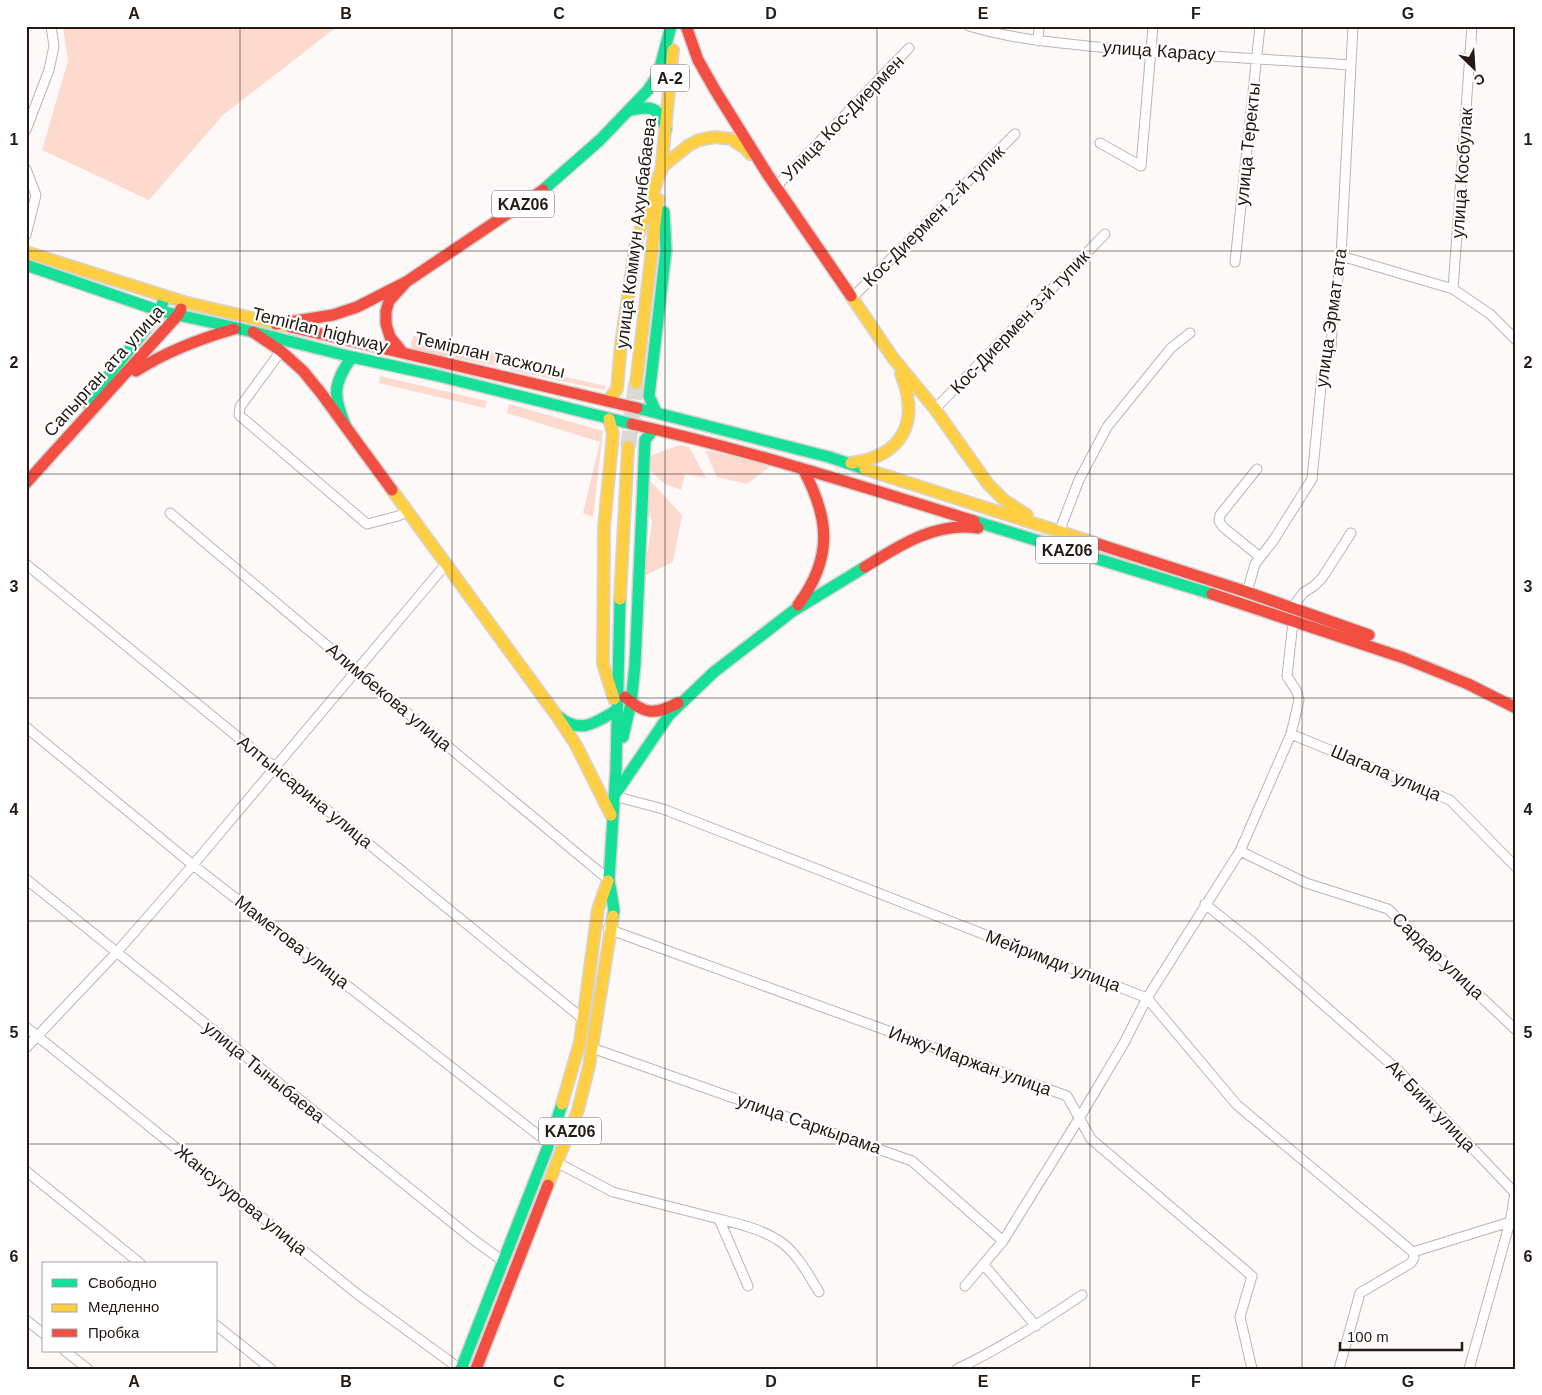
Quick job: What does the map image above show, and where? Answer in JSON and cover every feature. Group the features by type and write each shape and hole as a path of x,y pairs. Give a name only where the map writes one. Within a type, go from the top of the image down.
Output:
{"main road":[{"path":"628,111 648,90 658,76 673,26"},
{"name":"улица Коммун Ахунбабаева","path":"636,383 666,129 673,26"},
{"path":"686,26 698,60 715,90 768,175 893,358 935,410 988,484 1004,500 1045,527"},
{"path":"628,111 651,107 662,116 666,129"},
{"name":"KАZ06","path":"403,353 390,338 386,324 386,311 389,301 406,282 531,199 600,140 628,111"},
{"path":"608,401 617,389 621,344 636,242 662,167 689,145 699,140 715,137 731,140 744,148 768,175"},
{"path":"656,412 649,396 666,250 662,167"},
{"name":"Temirlan highway","path":"26,252 184,302 276,324"},
{"name":"Temirlan highway","path":"26,265 178,316 444,377 609,419"},
{"path":"276,324 334,315 357,307 406,282"},
{"name":"Сапырган ата улица","path":"26,469 94,396 160,311 166,296"},
{"name":"Сапырган ата улица","path":"26,484 178,316 184,302"},
{"name":"Темірлан тасжолы","path":"276,324 608,401"},
{"path":"118,383 151,360 176,348 237,328"},
{"path":"253,332 281,351 303,371 346,427 557,716 576,745 612,816"},
{"path":"346,427 338,409 335,393 338,378 352,357"},
{"path":"846,463 868,461 886,453 898,442 906,427 910,410 908,388 893,358"},
{"path":"617,389 649,396"},
{"name":"KАZ06","path":"608,401 846,463 1247,592 1407,649 1472,675 1516,697"},
{"path":"557,716 565,723 574,727 584,727 597,722 617,710 603,664 604,527 614,434 609,419"},
{"name":"KАZ06","path":"609,419 689,437 803,468 1028,537 1404,658 1468,684 1516,708"},
{"path":"616,770 631,703 635,665 645,440 653,430"},
{"path":"614,434 645,440"},
{"name":"KАZ06","path":"476,1369 578,1110 592,1048 614,910 609,880 616,770 620,582 628,448"},
{"path":"793,611 808,595 817,578 823,548 824,533 818,498 803,468"},
{"name":"KАZ06","path":"614,796 669,716 686,698 714,672 793,611 902,544 922,535 945,528 964,526 1028,537"},
{"path":"618,692 646,712 655,713 665,710 686,698"},
{"name":"KАZ06","path":"460,1369 504,1262 549,1144 571,1076 580,1042 598,909 609,880"}],"street":[{"path":"26,130 49,70 54,46 51,26"},
{"name":"улица Карасу","path":"969,26 999,35 1038,41 1151,52 1351,65"},
{"path":"1038,41 1039,26"},
{"path":"1100,143 1141,166 1153,26"},
{"name":"улица Теректы","path":"1235,262 1260,26"},
{"name":"улица Эрмат ата","path":"1247,592 1255,564 1273,541 1312,479 1322,376 1331,348 1333,314 1341,256 1353,26"},
{"name":"улица Косбулак","path":"1454,289 1472,26"},
{"name":"Улица Кос-Диермен","path":"776,187 909,48"},
{"name":"Кос-Диермен 2-й тупик","path":"852,298 1015,134"},
{"path":"26,169 36,195 26,235"},
{"name":"Кос-Диермен 3-й тупик","path":"935,410 1105,234"},
{"path":"1341,256 1454,289 1490,314 1516,340"},
{"path":"1059,532 1079,480 1107,428 1171,348 1190,333"},
{"path":"281,351 240,407 239,415 367,524 398,516 408,511"},
{"path":"1257,469 1220,515 1220,521 1223,527 1260,557"},
{"name":"Алимбекова улица","path":"170,513 609,880"},
{"path":"1292,608 1302,593 1314,586 1322,578 1351,533"},
{"name":"Алтынсарина улица","path":"26,564 583,1019"},
{"path":"26,1048 116,952 193,865 446,564"},
{"path":"965,1286 1003,1241 1080,1118 1124,1043 1147,998 1240,851 1291,734 1299,700 1297,692 1287,676 1293,622"},
{"name":"Маметова улица","path":"26,727 193,865 549,1144 563,1150"},
{"name":"Шагала улица","path":"1291,734 1450,800 1516,867"},
{"name":"Мейримди улица","path":"614,796 663,809 1147,998 1238,1105 1413,1252"},
{"name":"Сардар улица","path":"1240,851 1306,883 1388,909 1516,1030"},
{"name":"улица Тыныбаева","path":"26,879 470,1237 504,1262"},
{"name":"Ак Биик улица","path":"1205,904 1250,940 1400,1072 1515,1193 1513,1221 1469,1369"},
{"name":"Инжу-Маржан улица","path":"596,927 611,930 1067,1096 1091,1139 1252,1276 1240,1317 1252,1369"},
{"name":"Жансугурова улица","path":"26,1027 356,1292 460,1369"},
{"name":"улица Саркырама","path":"592,1048 912,1161 1003,1241"},
{"path":"558,1163 613,1192 754,1229 779,1240 794,1256 819,1292"},
{"path":"26,1171 139,1262"},
{"path":"719,1220 748,1286"},
{"path":"1339,1369 1360,1293 1411,1263 1414,1258 1413,1252 1513,1221"},
{"path":"984,1265 1036,1326"},
{"path":"957,1369 1036,1326 1082,1295"},
{"path":"26,1320 42,1332"},
{"path":"218,1327 271,1369"},
{"path":"66,1352 88,1369"}],"shaded area":[{"path":"63,26 338,26 223,115 149,200 42,150 68,61"},
{"path":"413,336 499,354 496,366 410,349"},
{"path":"511,365 606,386 604,390 509,370"},
{"path":"380,376 487,401 485,408 379,383"},
{"path":"509,404 603,431 593,517 583,513 600,442 507,413"},
{"path":"680,445 689,447 706,478 685,474 681,490 665,484 645,466 650,456"},
{"path":"705,450 772,465 747,484 717,477"},
{"path":"646,476 682,515 673,562 638,579 641,556 648,551 652,520 645,510"}],"tunnel":[{"path":"628,447 636,383"}],"traffic: fast":[{"path":"543,190 600,140 648,90 658,75 671,26"},
{"path":"628,111 642,108 653,109 660,116 666,129"},
{"path":"656,412 649,396 666,250 664,212"},
{"path":"26,265 160,311 352,357"},
{"path":"87,403 160,311 163,302"},
{"path":"346,427 339,407 337,391 341,375 352,357 435,375 632,424"},
{"path":"637,408 829,457 865,469"},
{"path":"623,737 631,703 635,665 645,440 653,430"},
{"path":"974,521 1212,594"},
{"path":"614,796 669,715 714,672 793,611 865,567"},
{"path":"613,916 614,910 609,880 616,770 620,599"},
{"path":"559,717 574,725 581,726 595,722 617,710"},
{"path":"461,1369 549,1144 562,1104"}],"traffic: slow":[{"path":"661,172 673,50"},
{"path":"608,401 617,389 621,344 636,242 662,167 689,145 699,140 715,137 731,139 745,148 750,154"},
{"path":"636,383 658,199"},
{"path":"26,252 184,302 291,327"},
{"path":"851,296 893,358 935,409 988,484 1004,500 1027,515"},
{"path":"851,463 869,459 883,453 895,444 903,434 909,407 901,374"},
{"path":"609,419 613,434 604,527 603,664 614,699"},
{"path":"620,599 628,447"},
{"path":"865,469 1095,543"},
{"path":"392,490 557,716 576,745 611,815"},
{"path":"562,1104 580,1042 598,909 608,881"},
{"path":"548,1185 578,1110 589,1066 613,916"}],"traffic: jam":[{"path":"686,26 698,60 715,90 768,175 851,296"},
{"path":"276,324 333,315 357,307 406,282 543,190"},
{"path":"406,282 389,301 386,311 386,324 390,337 403,353 637,408"},
{"path":"26,483 178,315 181,309"},
{"path":"291,327 403,353"},
{"path":"136,371 159,357 183,346 234,329"},
{"path":"253,332 281,351 303,371 392,490"},
{"path":"632,424 761,457 974,521"},
{"path":"798,605 817,571 824,538 819,505 803,469"},
{"path":"865,567 918,537 947,528 978,528"},
{"path":"1095,543 1247,592 1369,635"},
{"path":"1212,594 1404,658 1468,684 1516,708"},
{"path":"625,697 638,707 650,711 663,710 678,703"},
{"path":"476,1369 548,1185"}]}
